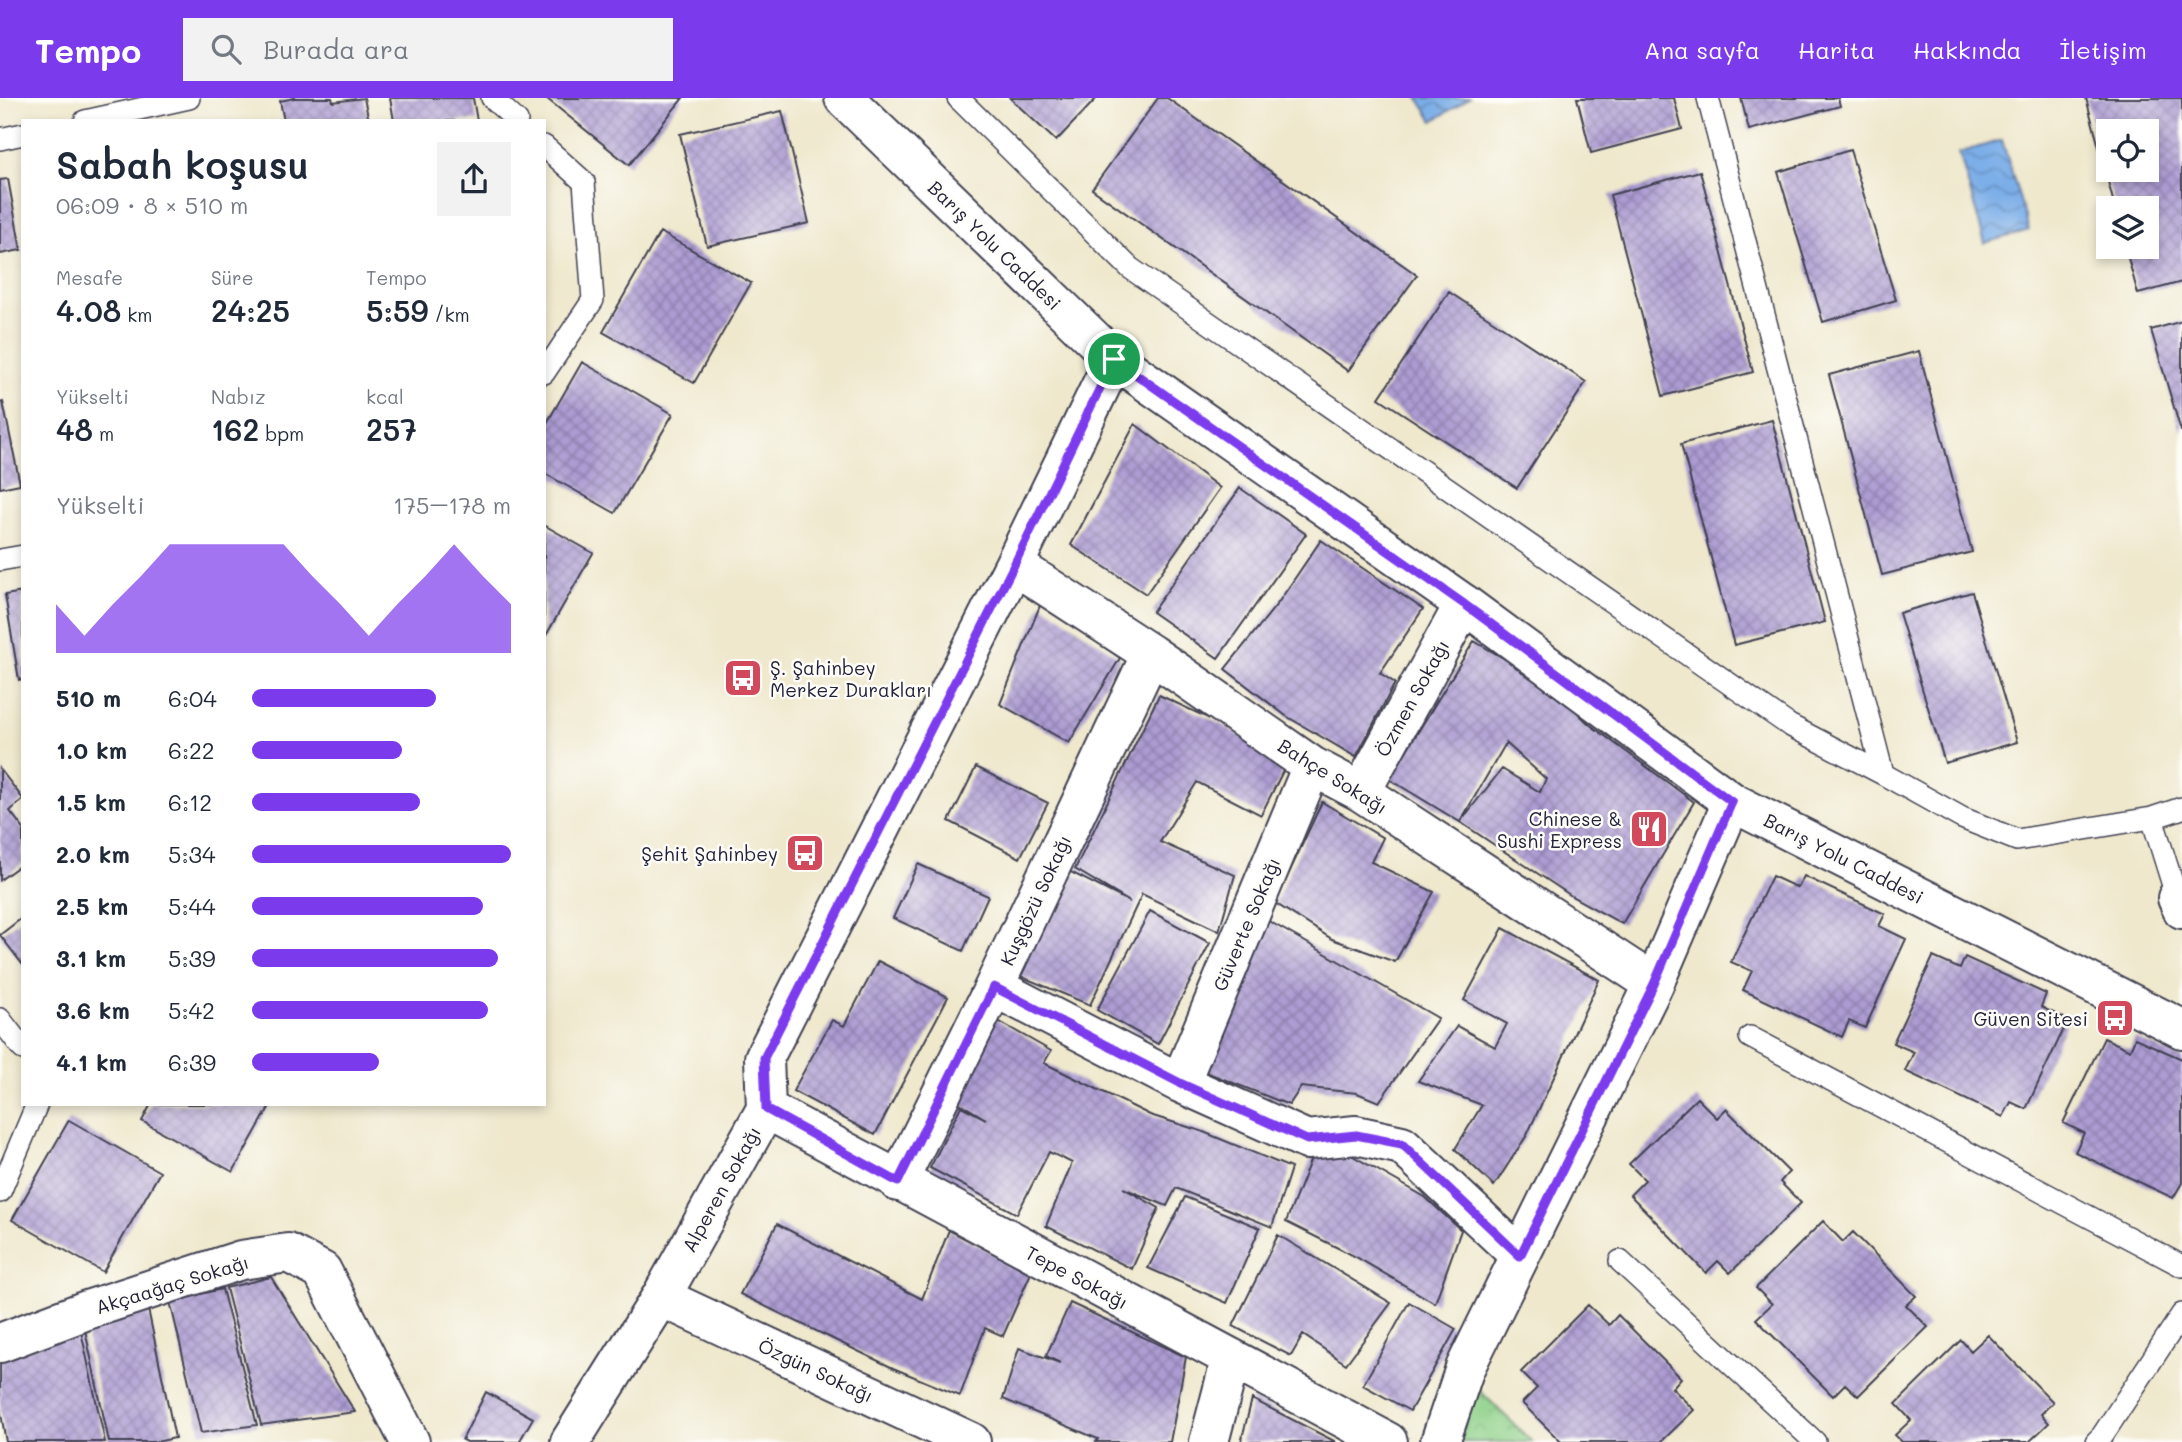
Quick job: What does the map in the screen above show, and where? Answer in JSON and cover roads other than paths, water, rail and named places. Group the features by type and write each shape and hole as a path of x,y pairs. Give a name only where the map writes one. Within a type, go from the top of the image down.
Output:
{"street":[{"name":"Barış Yolu Caddesi","path":"844,98 1114,359 1464,604 1732,802 2182,1029"},
{"name":"Alperen Sokağı","path":"570,1442 661,1297 766,1109 764,1058 1014,565 1114,359"},
{"name":"Bahçe Sokağı","path":"1014,565 1151,654 1312,766 1361,792 1654,984"},
{"name":"Özmen Sokağı","path":"1361,792 1464,604"},
{"name":"Kuşgözü Sokağı","path":"898,1182 994,987 1151,654"},
{"name":"Güverte Sokağı","path":"1180,1083 1312,766"},
{"path":"1440,1442 1465,1368 1654,984 1732,802"},
{"path":"994,987 1180,1083 1307,1140 1356,1135 1402,1144 1520,1256"},
{"name":"Tepe Sokağı","path":"766,1109 1388,1442"},
{"name":"Akçaağaç Sokağı","path":"0,1343 87,1310 241,1260 288,1254 322,1271 410,1442"},
{"name":"Özgün Sokağı","path":"661,1297 971,1442"},
{"path":"1209,1442 1231,1358"}],"lane":[{"path":"94,119 189,98"},
{"path":"492,98 515,119"},
{"path":"958,98 1130,268 1789,725 1962,818 2017,840 2152,818 2182,808"},
{"path":"1708,98 1883,774"},
{"path":"0,139 21,134"},
{"path":"546,148 584,182 593,300 546,370"},
{"path":"0,560 21,556"},
{"path":"2152,818 2180,903"},
{"path":"0,1019 21,1046"},
{"path":"1750,1037 2182,1266"},
{"path":"0,1192 36,1106"},
{"path":"1620,1261 1815,1442"},
{"path":"2102,1440 2182,1314"}],"water":[{"path":"1418,98 1469,98 1433,121"},
{"path":"2002,140 2029,230 1985,243 1959,153"}],"place":[{"name":"Ş. Şahinbey Merkez Durakları","path":"743,678"},
{"name":"Chinese & Sushi Express","path":"1649,829"},
{"name":"Şehit Şahinbey","path":"805,853"},
{"name":"Güven Sitesi","path":"2115,1018"}]}
